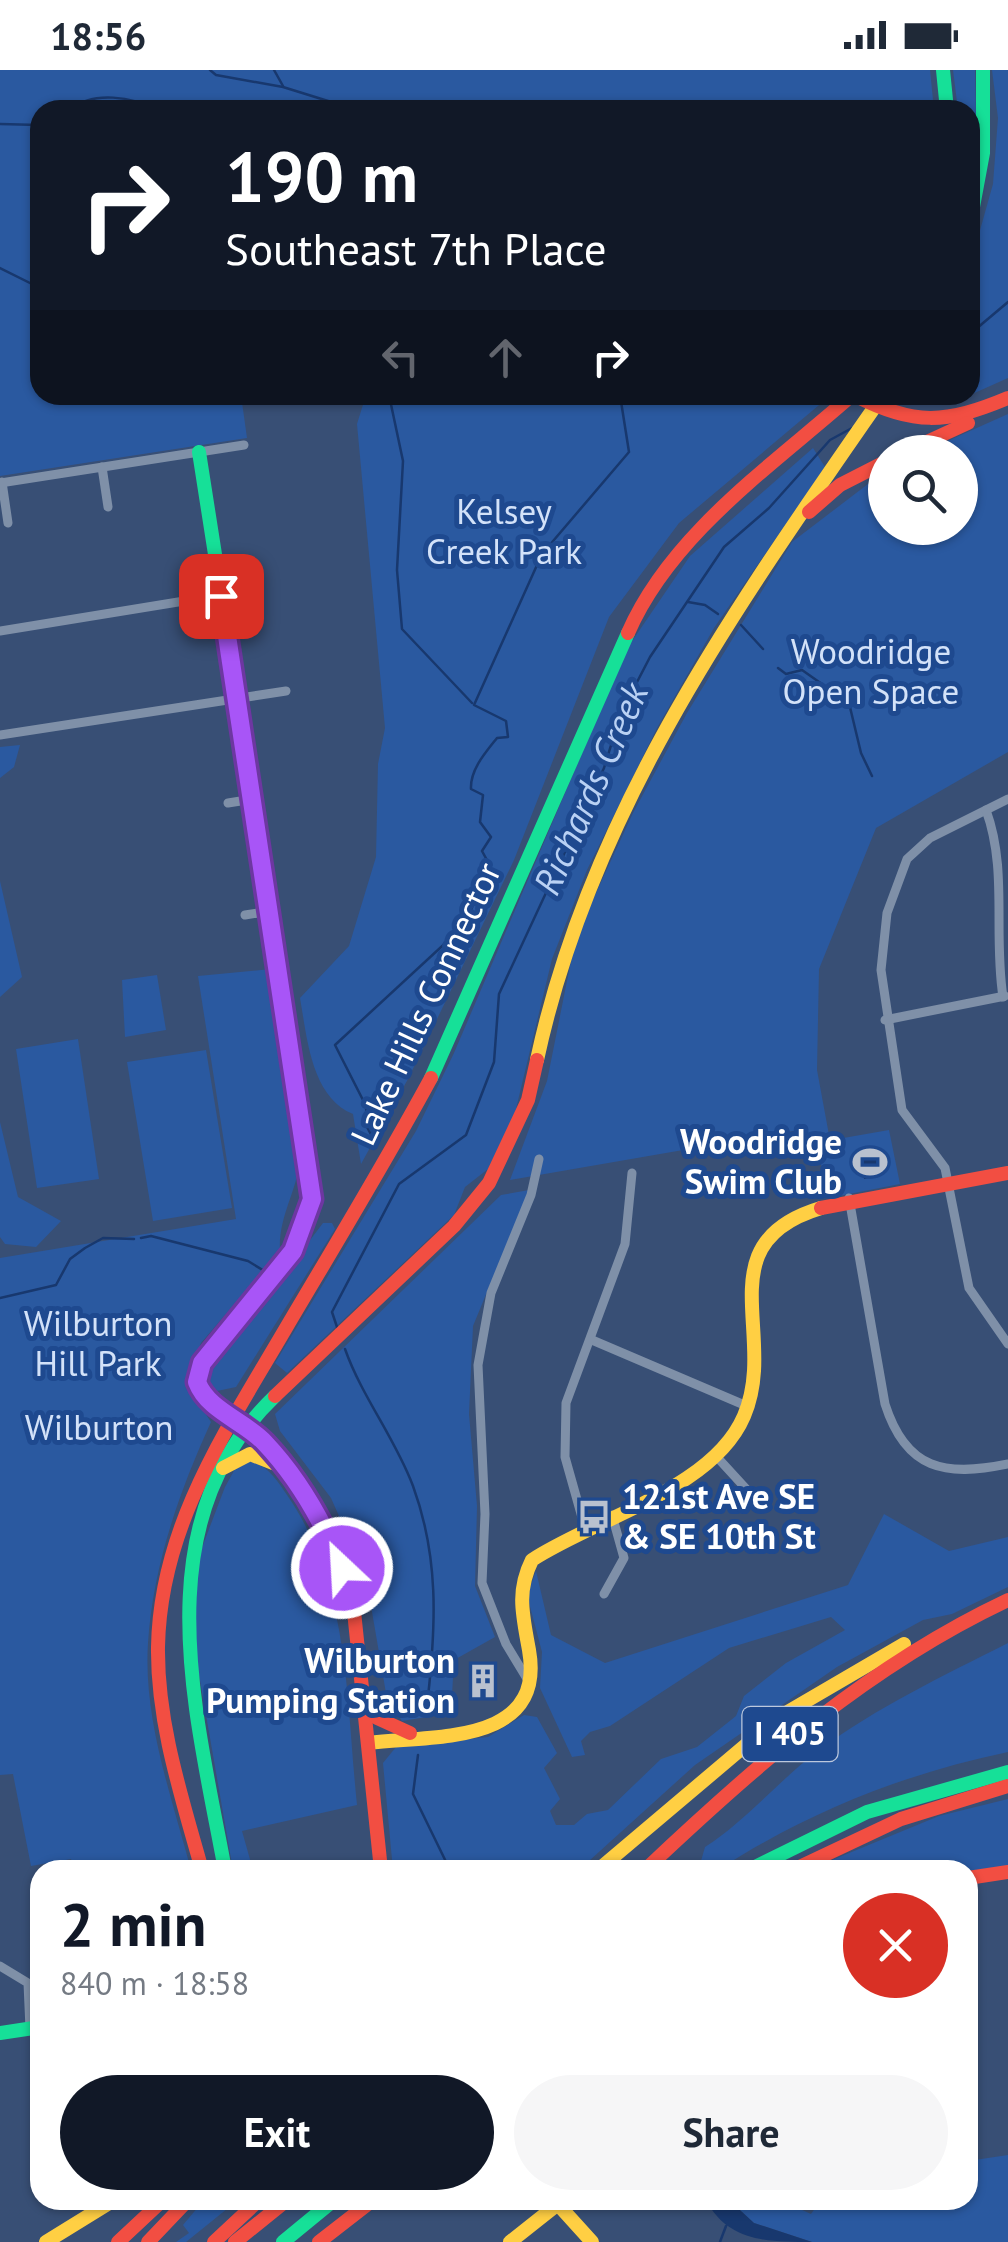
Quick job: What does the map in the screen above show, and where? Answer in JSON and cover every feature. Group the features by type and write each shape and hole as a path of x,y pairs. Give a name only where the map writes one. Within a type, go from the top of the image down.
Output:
{"main road":[{"path":"943,70 946,100"},
{"path":"980,170 983,70"},
{"path":"885,405 904,418 936,423 964,418 1008,399"},
{"path":"938,435 1008,399"},
{"name":"Lake Hills Connector","path":"199,1860 162,1711 158,1622 165,1570 182,1514 231,1416 367,1193 438,1062 639,607 694,535 842,405"},
{"path":"223,1860 189,1654 184,1600 194,1532 216,1476 246,1426 268,1402 454,1226 489,1183 528,1100 563,948 688,684 876,405"},
{"path":"199,452 312,1199 293,1251 199,1369 201,1392 246,1426 285,1470 316,1514 342,1568 354,1602 380,1860"},
{"path":"787,533 840,485 868,471"},
{"path":"368,1743 490,1726 510,1714 532,1684 534,1662 518,1606 522,1576 532,1560 716,1456 749,1406 756,1372 750,1276 762,1245 776,1227 799,1213 849,1200 1008,1173"},
{"path":"268,1402 263,1424 285,1470"},
{"path":"216,1476 236,1456 251,1452 285,1470"},
{"name":"I 405","path":"655,1860 805,1722 956,1624 1008,1600"},
{"path":"610,1860 746,1742 824,1688 892,1648 956,1624"},
{"path":"364,1696 386,1725 421,1735"},
{"path":"769,1860 867,1812 1008,1772"},
{"path":"814,1860 900,1819 1008,1786"},
{"path":"618,1860 655,1822"},
{"path":"978,1876 1008,1872"},
{"path":"0,2033 30,2029"},
{"path":"46,2242 98,2210"},
{"path":"118,2242 152,2210"},
{"path":"148,2242 178,2210"},
{"path":"214,2242 248,2210"},
{"path":"235,2242 275,2210"},
{"path":"283,2242 322,2210"},
{"path":"319,2242 360,2210"},
{"path":"510,2242 547,2210"},
{"path":"565,2210 592,2242"}],"street":[{"path":"8,522 1,482 244,445"},
{"path":"102,467 108,507"},
{"path":"0,631 221,596"},
{"path":"0,734 286,691"},
{"path":"228,804 253,799"},
{"path":"1008,799 914,850 900,870 887,912 881,952 886,1020 902,1110 940,1160 969,1288 1008,1344"},
{"path":"886,1020 1005,996 998,950 1002,849 986,810"},
{"path":"245,915 271,911"},
{"path":"532,1684 506,1644 482,1583 484,1514 478,1365 491,1292 531,1195 539,1159"},
{"path":"585,1528 568,1477 563,1431 566,1403 624,1244 632,1173"},
{"path":"849,1200 884,1404 897,1434 916,1455 949,1470 1008,1464"},
{"path":"592,1340 749,1406"},
{"path":"716,1456 760,1504"},
{"path":"604,1594 624,1558 612,1516"},
{"path":"0,1966 28,1983 30,1996"}],"green space":[{"path":"0,70 930,70 933,100 30,100 30,405 242,405 247,438 0,476"},
{"path":"953,70 975,70 976,100 957,100"},
{"path":"992,70 1008,70 1008,378 980,391 980,230 993,184 998,118"},
{"name":"Kelsey Creek Park","path":"363,405 819,405 679,523 609,617 514,860 408,1079 361,1164 353,1114 328,1094 313,1064 300,998 349,946 376,857 378,764 385,728 357,424"},
{"name":"Woodridge Open Space","path":"1008,414 1008,752 876,828 819,969 817,1070 829,1135 832,1140 889,1130 900,1184 834,1197 823,1168 799,1130 510,1180 547,1081 576,936 633,813 687,713 792,542 868,484 868,545 978,545 978,435 961,435"},
{"path":"813,448 825,467 714,628 657,728 587,870 552,959 515,1113 488,1169 465,1187 454,1215 287,1373 275,1363 416,1131 454,1053 626,650 690,556"},
{"path":"20,745 14,767 0,778 0,747"},
{"path":"0,881 22,977 0,997"},
{"name":"Wilburton Hill Park","path":"271,969 300,1161 282,1228 280,1251 201,1343 192,1385 211,1422 169,1530 155,1586 148,1643 150,1700 188,1860 30,1861 13,1774 0,1775 0,1258 236,1219 198,976"},
{"path":"157,975 166,1030 125,1037 122,980"},
{"path":"78,1039 99,1179 37,1188 16,1049"},
{"path":"206,1050 232,1208 153,1221 127,1062"},
{"path":"0,1122 18,1197 61,1221 36,1247 5,1244 0,1237"},
{"path":"529,1190 473,1326 469,1414 477,1506 475,1586 495,1637 454,1660 451,1713 402,1721 387,1699 366,1577 331,1498 280,1431 275,1414 501,1195"},
{"path":"323,1223 332,1223 335,1229 236,1387 217,1391 209,1382 210,1372"},
{"path":"248,1461 266,1469 308,1530 323,1567 342,1644 357,1805 242,1831 250,1860 231,1860 193,1640 195,1566 235,1469"},
{"path":"884,1514 949,1551 1008,1537 1008,1587 952,1614 923,1620 837,1667 695,1765 590,1860 392,1860 383,1763 396,1747 488,1737 524,1715 537,1717 557,1753 544,1768 560,1799 550,1811 556,1825 574,1825 587,1814 608,1810 661,1759 697,1747 736,1716 744,1696 786,1663 845,1630 831,1617 729,1648 610,1726 590,1732 581,1741 585,1755 572,1757 540,1688 542,1652 527,1595 536,1571 551,1635 605,1663 848,1585"},
{"path":"1008,1643 1008,1752 931,1772 857,1798 734,1860 701,1860 705,1847 818,1751 935,1680"},
{"path":"1008,1799 1008,1866 978,1870 978,1860 832,1860 939,1816"},
{"path":"1008,2155 1008,2242 812,2242 754,2223 740,2210 802,2210 811,2214 814,2210 978,2210 978,2160"},
{"path":"196,2210 226,2210 186,2242 176,2242 189,2233 183,2225"}],"shaded area":[{"path":"875,1147 880,1176 864,1179 859,1150"},
{"path":"712,2210 740,2210 754,2223 812,2242 751,2237"}],"waterway":[{"path":"210,70 216,75 283,87 325,100"},
{"path":"274,70 283,86"},
{"path":"90,100 125,100"},
{"path":"0,124 30,125"},
{"path":"0,268 30,283"},
{"name":"Richards Creek","path":"980,326 1008,302"},
{"path":"391,405 403,461 397,570 402,629 472,703"},
{"path":"376,1144 367,1127 366,1106 335,1045 466,924 488,862 482,851 491,837 480,822 483,795 471,789 471,782 479,762 497,738 508,737 506,721 474,705 542,554 629,452 622,405"},
{"name":"Richards Creek","path":"337,1327 332,1312 399,1184 466,1135 494,1062 499,994 604,768 621,713 650,657 724,547 769,508 830,440 852,428"},
{"path":"688,602 705,605 718,614"},
{"path":"741,625 763,649"},
{"path":"778,668 786,674 802,670 849,703 861,753 872,776"},
{"path":"141,1238 151,1236 248,1261 266,1272"},
{"path":"0,1298 56,1285 70,1259 103,1238 134,1239"},
{"path":"345,1349 406,1468 421,1512 433,1591 428,1697"},
{"path":"418,1755 413,1794 445,1860"},
{"path":"720,2242 726,2226"}],"traffic: fast":[{"path":"943,70 946,100"},
{"path":"980,169 983,70"},
{"path":"199,452 257,823"},
{"path":"431,1078 628,633"},
{"path":"223,1860 193,1684 189,1621 193,1560 207,1501 233,1446 275,1396"},
{"path":"769,1860 867,1812 1008,1772"},
{"path":"0,2033 30,2028"},
{"path":"283,2242 322,2210"}],"traffic: slow":[{"path":"537,1060 561,968 594,879 632,794 724,630 876,405"},
{"path":"232,1328 273,1278 294,1242 312,1181 257,823"},
{"path":"369,1743 479,1730 502,1720 520,1704 530,1681 522,1594 532,1560 680,1483 729,1441 744,1416 753,1385 754,1268 765,1244 786,1224 821,1208"},
{"path":"223,1468 250,1454 278,1465"},
{"path":"610,1860 779,1717 904,1644"},
{"path":"46,2242 98,2210"},
{"path":"510,2242 550,2210"},
{"path":"563,2210 592,2242"}],"traffic: jam":[{"path":"875,405 930,418 966,413 1008,398"},
{"path":"628,633 647,597 697,533 726,503 840,405"},
{"path":"942,435 968,423"},
{"path":"809,512 840,485 868,471"},
{"path":"275,1396 454,1226 489,1183 528,1100 537,1060"},
{"path":"199,1860 172,1760 159,1675 162,1603 171,1560 184,1520 220,1441 431,1078"},
{"path":"821,1208 1008,1173"},
{"path":"232,1328 203,1363 197,1382 211,1401 257,1436 281,1461 318,1518 345,1581 353,1602 380,1860"},
{"path":"656,1860 772,1755 861,1686 957,1626 1008,1600"},
{"path":"366,1700 377,1718 410,1733"},
{"path":"814,1860 901,1819 1008,1786"},
{"path":"978,1876 1008,1872"},
{"path":"118,2242 152,2210"},
{"path":"148,2242 178,2210"},
{"path":"214,2242 248,2210"},
{"path":"235,2242 275,2210"},
{"path":"319,2242 360,2210"}],"place":[{"name":"Woodridge Swim Club","path":"870,1162"},
{"name":"121st Ave SE & SE 10th St","path":"594,1517"},
{"name":"Wilburton Pumping Station","path":"483,1681"}],"route":[{"path":"221,596 312,1199 293,1251 202,1363 197,1382 213,1404 270,1448 316,1514 342,1568"}],"park label":[{"name":"Wilburton","path":"99,1428"}]}
